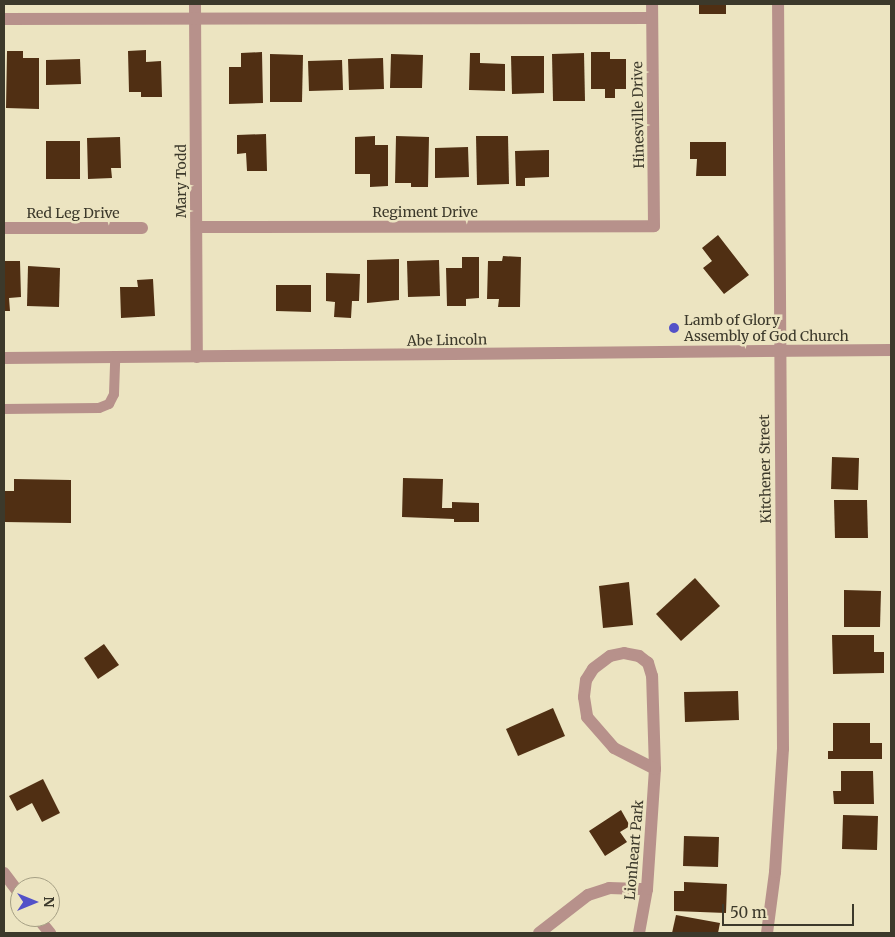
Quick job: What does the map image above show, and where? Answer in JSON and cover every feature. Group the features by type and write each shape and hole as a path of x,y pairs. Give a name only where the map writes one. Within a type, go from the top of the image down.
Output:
{"street":[{"name":"Mary Todd","path":"195,4 197,357"},
{"name":"Hinesville Drive","path":"652,4 654,226"},
{"name":"Kitchener Street","path":"767,933 775,872 783,749 778,4"},
{"path":"4,18 652,18"},
{"name":"Regiment Drive","path":"196,227 654,226"},
{"name":"Red Leg Drive","path":"4,228 142,228"},
{"name":"Abe Lincoln","path":"4,358 891,350"},
{"name":"Lionheart Park","path":"639,933 647,889 655,769 652,676 648,663 639,656 624,654 610,656 593,669 586,680 584,697 587,717 614,748 655,769"},
{"path":"539,933 588,895 609,888 647,889"}],"lane":[{"path":"4,409 99,408 109,404 114,394 115,357"}],"building":[{"path":"699,4 726,4 726,14 699,14"},
{"path":"146,50 146,62 161,61 162,97 141,97 141,92 129,92 128,51"},
{"path":"7,51 23,51 23,58 39,58 39,109 6,108"},
{"path":"262,52 263,103 229,104 229,67 241,67 241,53"},
{"path":"591,52 610,52 610,59 626,59 626,89 615,89 615,98 605,98 605,89 591,89"},
{"path":"470,53 480,53 480,63 505,64 505,91 469,90"},
{"path":"584,53 585,101 553,101 552,54"},
{"path":"270,54 303,55 302,102 270,102"},
{"path":"391,54 423,55 422,88 390,88"},
{"path":"511,56 544,56 544,93 512,94"},
{"path":"383,58 384,89 349,90 348,59"},
{"path":"80,59 81,84 46,85 46,60"},
{"path":"342,60 343,90 309,91 308,61"},
{"path":"266,134 267,171 247,171 246,153 237,154 237,135"},
{"path":"375,136 375,145 388,145 388,186 370,187 370,174 355,174 355,137"},
{"path":"396,136 429,137 428,187 411,187 411,183 395,183"},
{"path":"476,136 508,136 509,184 477,185"},
{"path":"120,137 121,168 111,168 112,178 88,179 87,138"},
{"path":"46,141 80,141 80,179 46,179"},
{"path":"690,142 726,142 726,176 696,176 697,159 690,159"},
{"path":"468,147 469,177 435,178 435,148"},
{"path":"549,150 549,177 525,178 525,186 516,186 515,151"},
{"path":"718,235 749,275 724,294 703,268 712,261 702,248"},
{"path":"503,256 521,257 520,307 498,307 499,299 487,299 488,261 502,261"},
{"path":"462,257 479,257 479,298 466,299 466,306 447,306 446,268 462,268"},
{"path":"399,259 399,300 367,303 367,260"},
{"path":"439,260 440,296 408,297 407,261"},
{"path":"4,261 20,261 21,297 9,298 10,311 4,311"},
{"path":"28,266 60,268 59,307 27,306"},
{"path":"326,273 360,274 359,301 352,301 351,318 334,317 335,302 326,301"},
{"path":"153,279 155,316 121,318 120,287 138,287 137,280"},
{"path":"276,285 311,285 311,312 276,311"},
{"path":"832,457 859,458 858,490 831,489"},
{"path":"403,478 443,479 442,508 452,508 452,502 479,503 479,522 454,522 454,519 402,517"},
{"path":"14,479 71,480 71,523 4,522 4,491 14,491"},
{"path":"834,500 867,500 868,538 835,538"},
{"path":"695,578 720,606 681,641 656,614"},
{"path":"629,582 633,625 603,628 599,586"},
{"path":"844,590 881,591 880,627 844,627"},
{"path":"832,635 874,635 874,652 884,652 884,673 833,674"},
{"path":"104,644 119,665 98,679 84,658"},
{"path":"738,691 739,720 685,722 684,692"},
{"path":"553,708 565,736 518,756 506,729"},
{"path":"833,723 870,723 870,743 882,743 882,759 828,759 828,751 833,751"},
{"path":"841,771 873,771 874,804 834,804 833,791 841,791"},
{"path":"43,779 60,813 42,822 32,803 17,811 9,796"},
{"path":"621,810 630,826 620,832 627,842 605,856 589,831"},
{"path":"843,815 878,816 877,850 842,849"},
{"path":"684,836 719,837 718,867 683,866"},
{"path":"684,882 727,884 726,913 674,911 674,891 684,891"},
{"path":"676,915 720,923 718,933 672,933"}],"place":[{"name":"Lamb of Glory Assembly of God Church","path":"674,328"}]}
